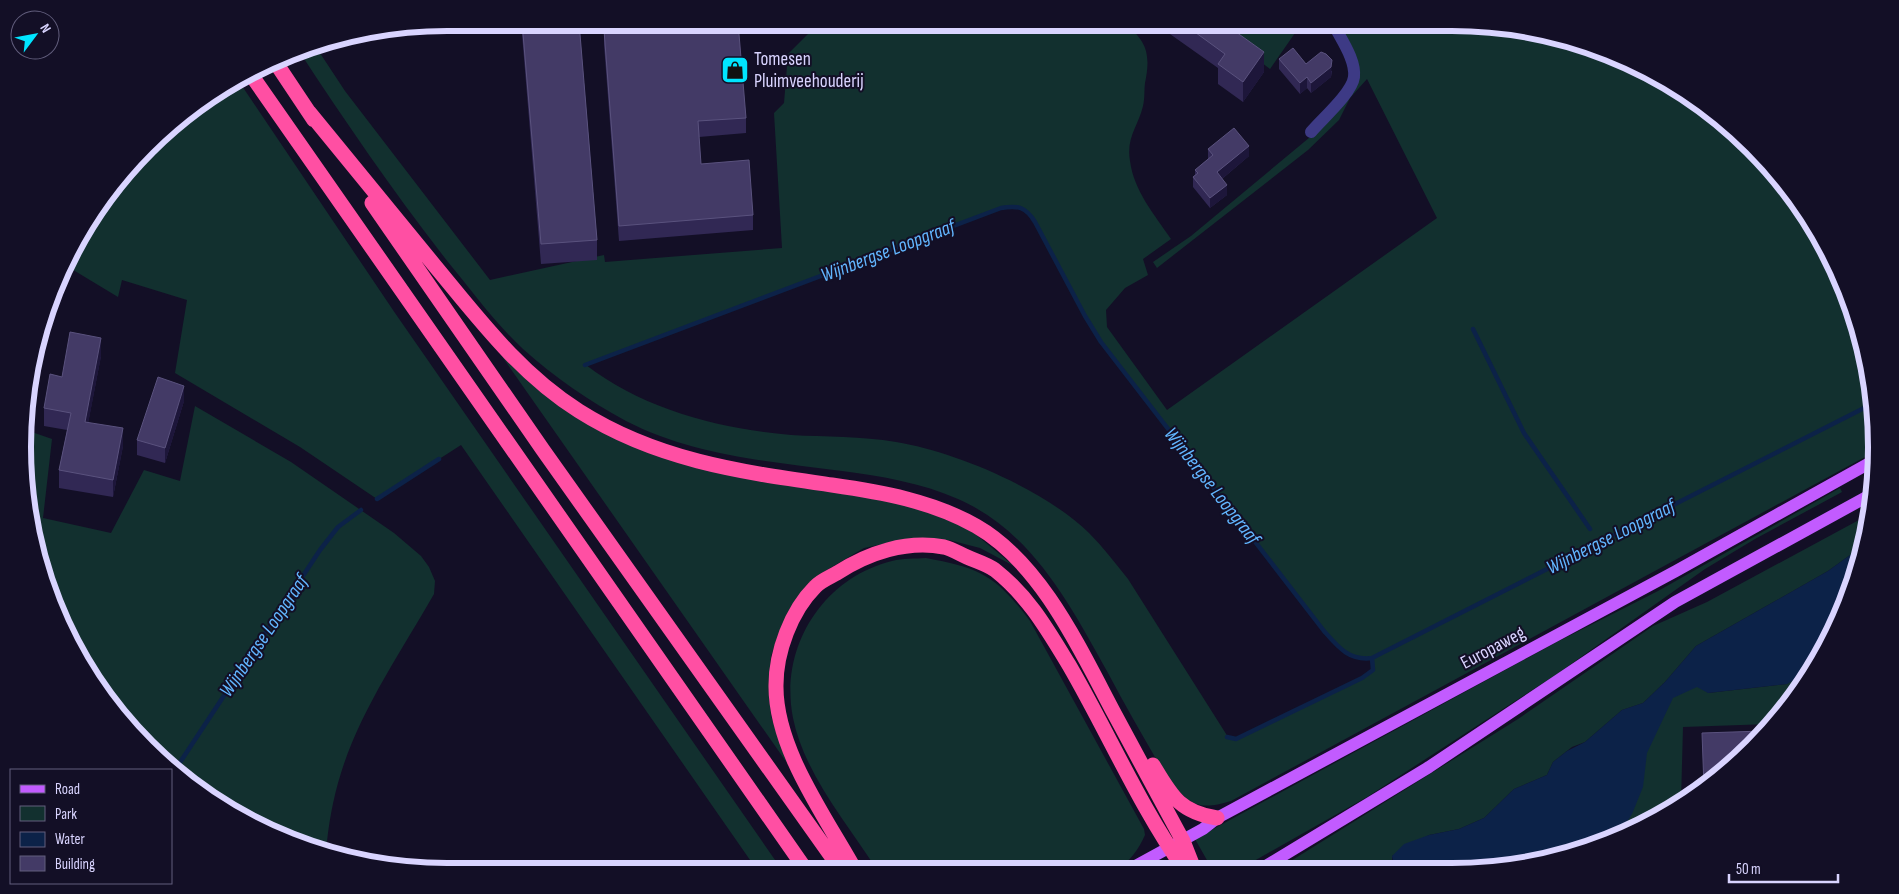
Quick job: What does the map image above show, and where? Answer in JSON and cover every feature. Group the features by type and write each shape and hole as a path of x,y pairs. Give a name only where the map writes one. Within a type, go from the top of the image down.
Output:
{"highway":[{"path":"279,67 543,450 836,863"},
{"path":"254,79 801,863"},
{"path":"309,112 509,355 579,411 642,443 679,458 717,468 897,496 935,508 976,526 996,540 1021,564 1043,592 1074,638 1183,840 1192,863"},
{"path":"851,863 793,760 780,726 776,686 778,662 792,618 815,586 854,562 894,547 912,545 945,547 992,568 1022,594 1048,630 1080,684 1169,848 1180,863"},
{"path":"1129,741 1151,761 1174,799 1198,815 1217,818"}],"main road":[{"name":"Europaweg","path":"1141,863 1203,829 1217,818 1692,562 1867,464"},
{"path":"1271,863 1429,768 1675,602 1864,498"}],"street":[{"path":"1311,132 1346,92 1354,77 1351,59 1337,31"}],"green space":[{"path":"811,31 1133,31 1145,49 1147,73 1143,106 1130,145 1129,153 1132,172 1140,192 1171,239 1143,259 1148,275 1125,288 1106,310 1107,327 1167,410 1437,218 1367,79 1350,98 1339,120 1308,150 1157,268 1153,262 1191,236 1327,123 1353,83 1337,31 1479,32 1533,39 1586,53 1636,74 1683,101 1705,117 1726,134 1765,173 1798,216 1825,263 1846,313 1854,339 1864,393 1868,456 1231,801 1209,806 1194,803 1181,794 1167,778 1064,597 1047,573 1008,531 984,513 958,499 916,484 872,475 759,460 705,450 678,442 626,421 572,388 523,349 503,329 448,262 390,184 303,57 319,51 345,91 490,280 604,255 605,262 782,248 774,113 784,103 788,54","holes":["1017,206 1029,212 1101,342 1324,631 1339,647 1350,655 1372,658 1372,670 1362,678 1236,739 1228,737 1128,579 1109,555 1071,517 1025,488 972,464 920,447 870,439 764,432 710,422 657,405 632,394 586,365 1001,208"]},
{"path":"1220,31 1296,31 1270,69"},
{"path":"242,86 395,313 777,863 752,863 461,445 377,499 300,447 175,373 187,300 122,280 118,297 71,269 87,239 117,194 153,153 194,117"},
{"path":"494,345 634,445 908,504 969,529 1014,566 980,548 949,540 906,539 864,548 820,574 778,635 771,656 769,684 771,716 788,760 787,763"},
{"path":"195,406 291,462 394,533 421,556 429,567 435,581 434,594 370,704 349,750 333,802 327,845 263,820 216,793 194,777 173,760 134,721 101,678 74,631 53,581 45,555 39,528 32,474 32,432 52,439 43,518 111,533 144,470 180,481"},
{"path":"1840,488 1842,492 1755,539 1705,569 1557,674 1367,797 1251,863 1209,863 1195,839 1557,642 1658,591"},
{"path":"1861,519 1855,552 1828,571 1696,646 1665,682 1643,703 1622,710 1585,742 1572,747 1553,762 1547,775 1514,789 1484,818 1459,829 1429,835 1392,856 1392,863 1288,863 1518,719 1653,626 1707,602"},
{"path":"926,558 974,570 997,584 1030,621 1144,829 1145,835 1137,850 1126,863 872,863 828,797 807,758 793,718 790,692 793,666 800,642 811,619 827,599 845,583 867,570 892,561"},
{"path":"1806,665 1782,700 1762,724 1683,727 1681,794 1636,820 1618,828 1623,720 1690,668 1708,693 1787,684"}],"water":[{"path":"1855,552 1846,581 1825,631 1799,676 1787,684 1708,693 1697,687 1673,698 1647,753 1643,787 1632,814 1625,825 1586,841 1533,855 1479,862 1393,863 1392,856 1404,844 1429,835 1459,829 1484,818 1514,789 1547,775 1553,762 1567,751 1585,742 1622,710 1643,703 1665,682 1696,646 1828,571"}],"building":[{"path":"523,31 580,31 597,240 541,244"},
{"path":"604,31 739,31 746,118 698,121 701,164 749,160 753,215 619,226"},
{"path":"1193,31 1235,31 1264,52 1243,82 1218,64 1225,54"},
{"path":"1293,48 1306,64 1321,52 1326,54 1332,60 1331,67 1311,83 1307,77 1300,83 1279,59"},
{"path":"1234,128 1249,146 1217,172 1227,185 1210,198 1193,177 1198,173 1195,170 1213,155 1208,149"},
{"path":"70,332 101,338 85,422 123,428 113,480 59,470 71,413 44,408 50,374 62,377"},
{"path":"158,377 184,386 165,448 137,440"},
{"path":"1755,731 1726,760 1704,778 1702,733"}],"waterway":[{"name":"Wijnbergse Loopgraaf","path":"585,365 1001,208 1021,208 1035,222 1101,342 1324,631 1345,652 1364,658 1372,658 1866,407"},
{"path":"1473,329 1524,433 1590,529"},
{"name":"Wijnbergse Loopgraaf","path":"377,499 439,459"},
{"name":"Wijnbergse Loopgraaf","path":"179,765 320,550 338,527 361,510"},
{"path":"1227,737 1236,739 1362,678 1373,670 1372,658"}],"place":[{"name":"Tomesen Pluimveehouderij","path":"735,70"}]}
